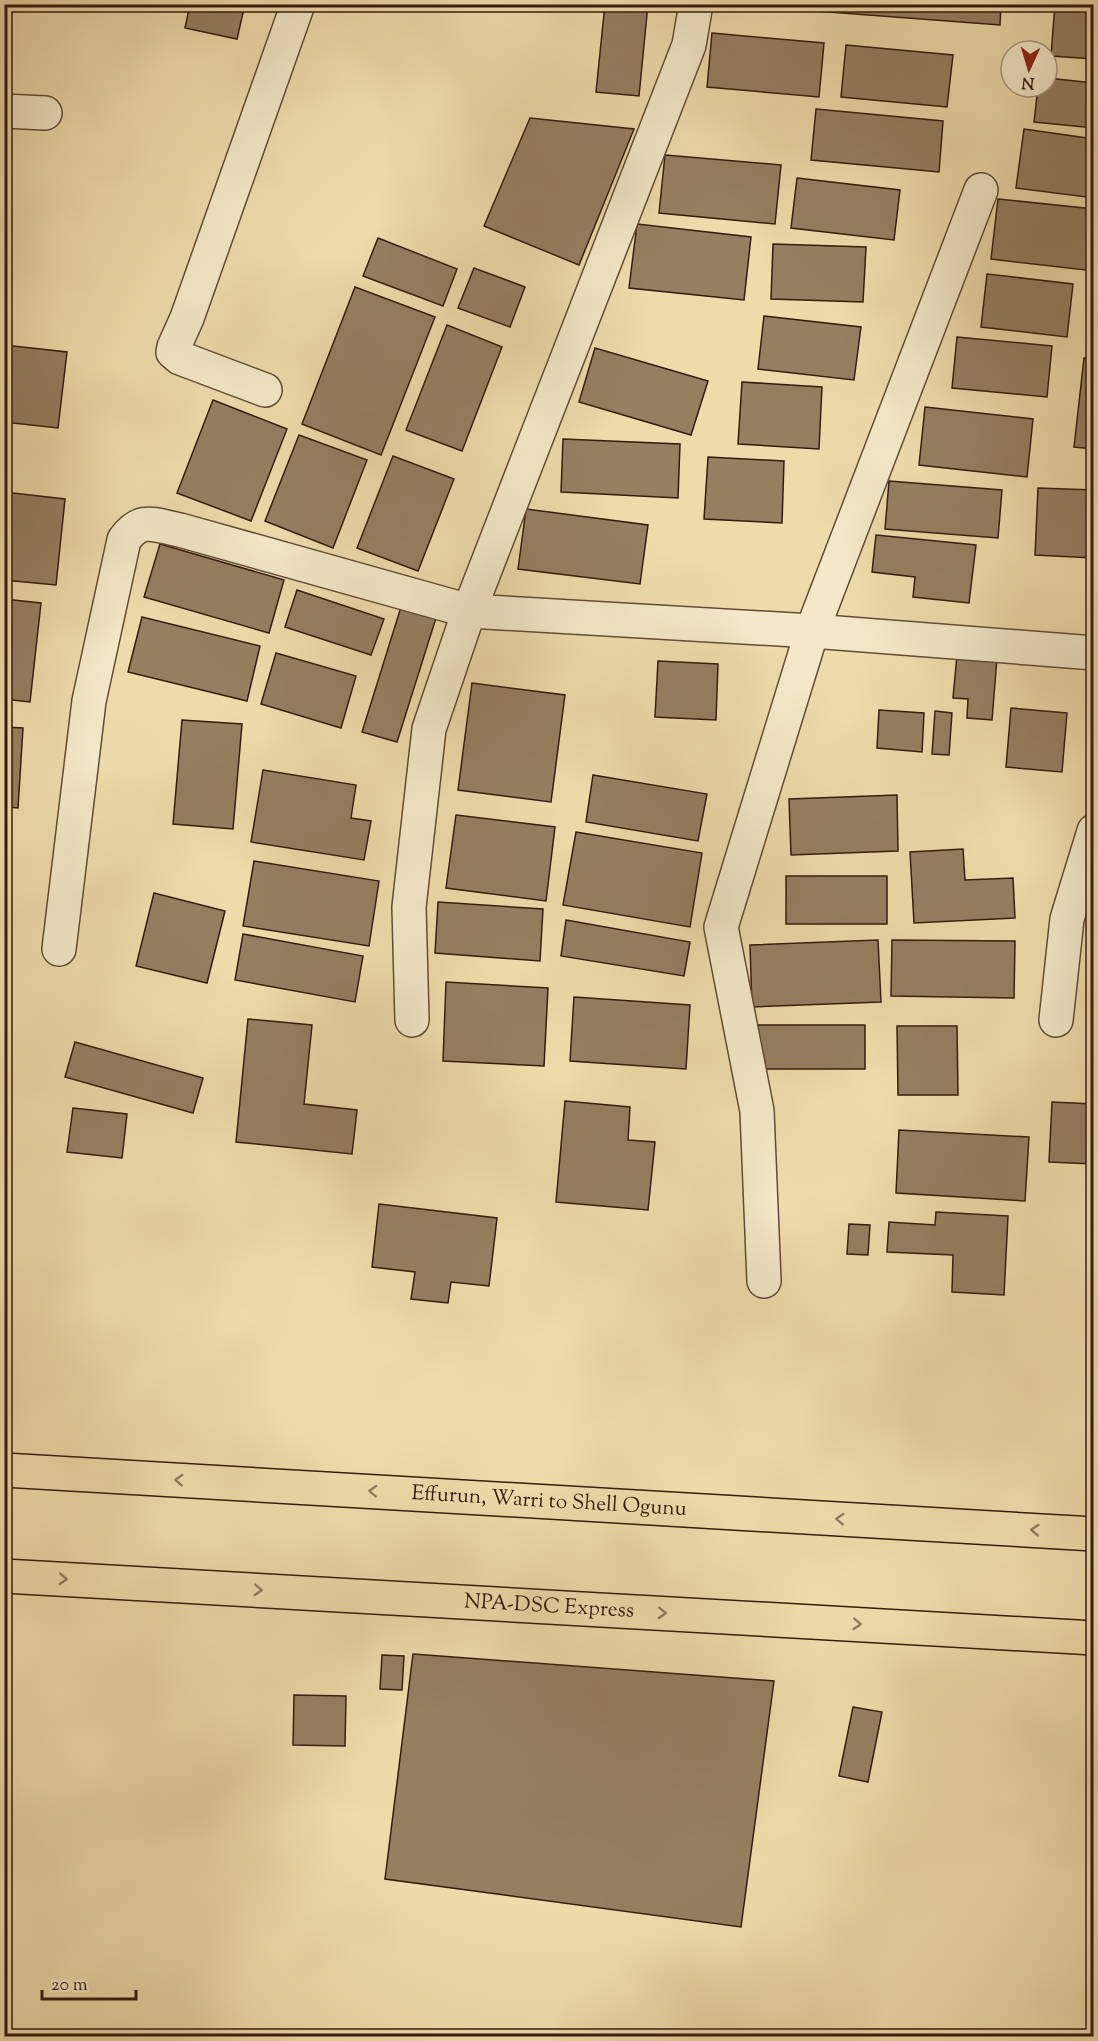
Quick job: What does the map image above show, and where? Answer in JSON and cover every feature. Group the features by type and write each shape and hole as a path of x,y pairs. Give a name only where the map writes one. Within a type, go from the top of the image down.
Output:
{"main road":[{"name":"Effurun, Warri to Shell Ogunu","path":"4,1470 1094,1534"},
{"name":"NPA-DSC Express","path":"4,1576 1094,1638"}],"street":[{"path":"265,390 180,358 173,352 298,4"},
{"path":"412,1020 409,907 429,729 469,611 688,45 696,4"},
{"path":"4,111 45,113"},
{"path":"764,1281 757,1111 721,927 812,632 981,190"},
{"path":"59,949 89,701 124,540 131,529 142,523 180,530 469,611 812,632 1094,653"},
{"path":"1056,1020 1067,919 1094,831"}],"building":[{"path":"190,4 245,4 237,39 185,28"},
{"path":"605,4 648,4 639,96 596,92"},
{"path":"761,4 1001,4 1000,25 761,7"},
{"path":"1055,4 1094,4 1094,59 1059,57 1059,39 1052,39"},
{"path":"712,33 824,43 819,97 707,87"},
{"path":"846,45 953,55 947,107 841,97"},
{"path":"1059,79 1094,83 1094,128 1034,122 1037,99 1059,99"},
{"path":"816,109 943,121 939,172 811,160"},
{"path":"530,118 634,129 579,265 484,226"},
{"path":"1024,129 1094,139 1094,198 1016,188"},
{"path":"665,155 781,165 775,224 659,213"},
{"path":"797,178 900,190 894,240 791,228"},
{"path":"998,199 1094,209 1094,271 991,259"},
{"path":"637,224 751,237 744,300 629,288"},
{"path":"378,238 457,269 443,306 363,276"},
{"path":"773,244 866,247 863,302 771,299"},
{"path":"474,268 525,287 510,327 458,308"},
{"path":"987,274 1073,284 1067,337 981,327"},
{"path":"355,287 435,317 381,455 302,424"},
{"path":"764,316 861,327 854,380 758,369"},
{"path":"447,325 502,347 462,451 406,430"},
{"path":"957,337 1052,346 1047,397 952,388"},
{"path":"4,345 67,352 58,428 4,422"},
{"path":"595,348 708,381 691,435 579,402"},
{"path":"1084,358 1094,359 1094,449 1074,447"},
{"path":"742,382 822,387 819,449 738,444"},
{"path":"213,400 287,429 251,521 177,493"},
{"path":"925,407 1033,419 1027,477 919,465"},
{"path":"299,435 367,460 333,548 265,521"},
{"path":"563,439 680,444 678,498 561,492"},
{"path":"393,456 454,479 418,571 357,548"},
{"path":"708,457 784,461 782,523 704,519"},
{"path":"889,481 1002,490 998,538 885,529"},
{"path":"1038,488 1094,490 1094,558 1035,555"},
{"path":"4,492 65,499 56,585 4,580"},
{"path":"526,509 648,525 640,584 518,569"},
{"path":"876,535 976,545 969,603 913,597 915,577 872,572"},
{"path":"160,544 284,580 269,633 144,597"},
{"path":"297,590 384,619 371,655 285,627"},
{"path":"4,599 41,603 30,702 4,699"},
{"path":"401,607 436,618 397,742 362,732"},
{"path":"142,617 260,646 247,701 128,672"},
{"path":"276,653 356,676 341,728 261,704"},
{"path":"957,655 997,658 992,720 967,718 968,699 953,698"},
{"path":"658,661 718,664 716,720 655,717"},
{"path":"472,683 565,695 551,802 458,790"},
{"path":"1011,708 1067,713 1062,772 1006,767"},
{"path":"879,710 924,713 922,752 877,748"},
{"path":"935,711 952,713 949,755 932,754"},
{"path":"182,720 242,724 233,829 173,824"},
{"path":"4,727 23,728 18,808 7,807 6,837"},
{"path":"263,770 356,785 351,818 371,821 364,860 251,842"},
{"path":"593,775 707,794 698,841 586,822"},
{"path":"897,795 898,851 791,855 789,799"},
{"path":"456,815 555,827 546,901 446,888"},
{"path":"576,832 702,853 690,927 563,905"},
{"path":"963,849 965,880 1013,878 1015,918 914,923 910,852"},
{"path":"254,861 379,881 369,946 243,926"},
{"path":"786,876 887,876 887,924 786,924"},
{"path":"154,893 225,911 207,983 136,966"},
{"path":"438,902 543,909 540,961 435,953"},
{"path":"566,920 690,942 684,976 561,956"},
{"path":"243,934 363,956 355,1002 235,980"},
{"path":"878,940 881,1002 752,1007 750,945"},
{"path":"892,940 1015,941 1014,998 891,996"},
{"path":"446,982 548,988 544,1066 443,1061"},
{"path":"574,997 690,1005 686,1069 570,1061"},
{"path":"248,1019 312,1025 304,1104 357,1110 352,1154 236,1142"},
{"path":"758,1025 865,1025 865,1069 758,1069"},
{"path":"897,1026 957,1026 958,1095 898,1095"},
{"path":"75,1042 203,1078 193,1113 65,1077"},
{"path":"565,1101 630,1107 628,1140 655,1142 648,1210 556,1202"},
{"path":"1052,1102 1094,1104 1094,1164 1049,1162"},
{"path":"73,1108 127,1114 122,1158 67,1152"},
{"path":"899,1130 1029,1137 1025,1201 896,1193"},
{"path":"379,1204 497,1218 489,1286 451,1282 448,1303 411,1299 415,1272 372,1267"},
{"path":"936,1212 1008,1216 1004,1295 952,1292 953,1255 887,1252 889,1222 935,1225"},
{"path":"849,1224 870,1225 868,1255 847,1254"},
{"path":"413,1654 774,1681 741,1927 385,1879"},
{"path":"382,1655 404,1656 402,1690 380,1689"},
{"path":"294,1695 346,1696 345,1746 293,1745"},
{"path":"853,1707 882,1712 868,1782 839,1776"}]}
